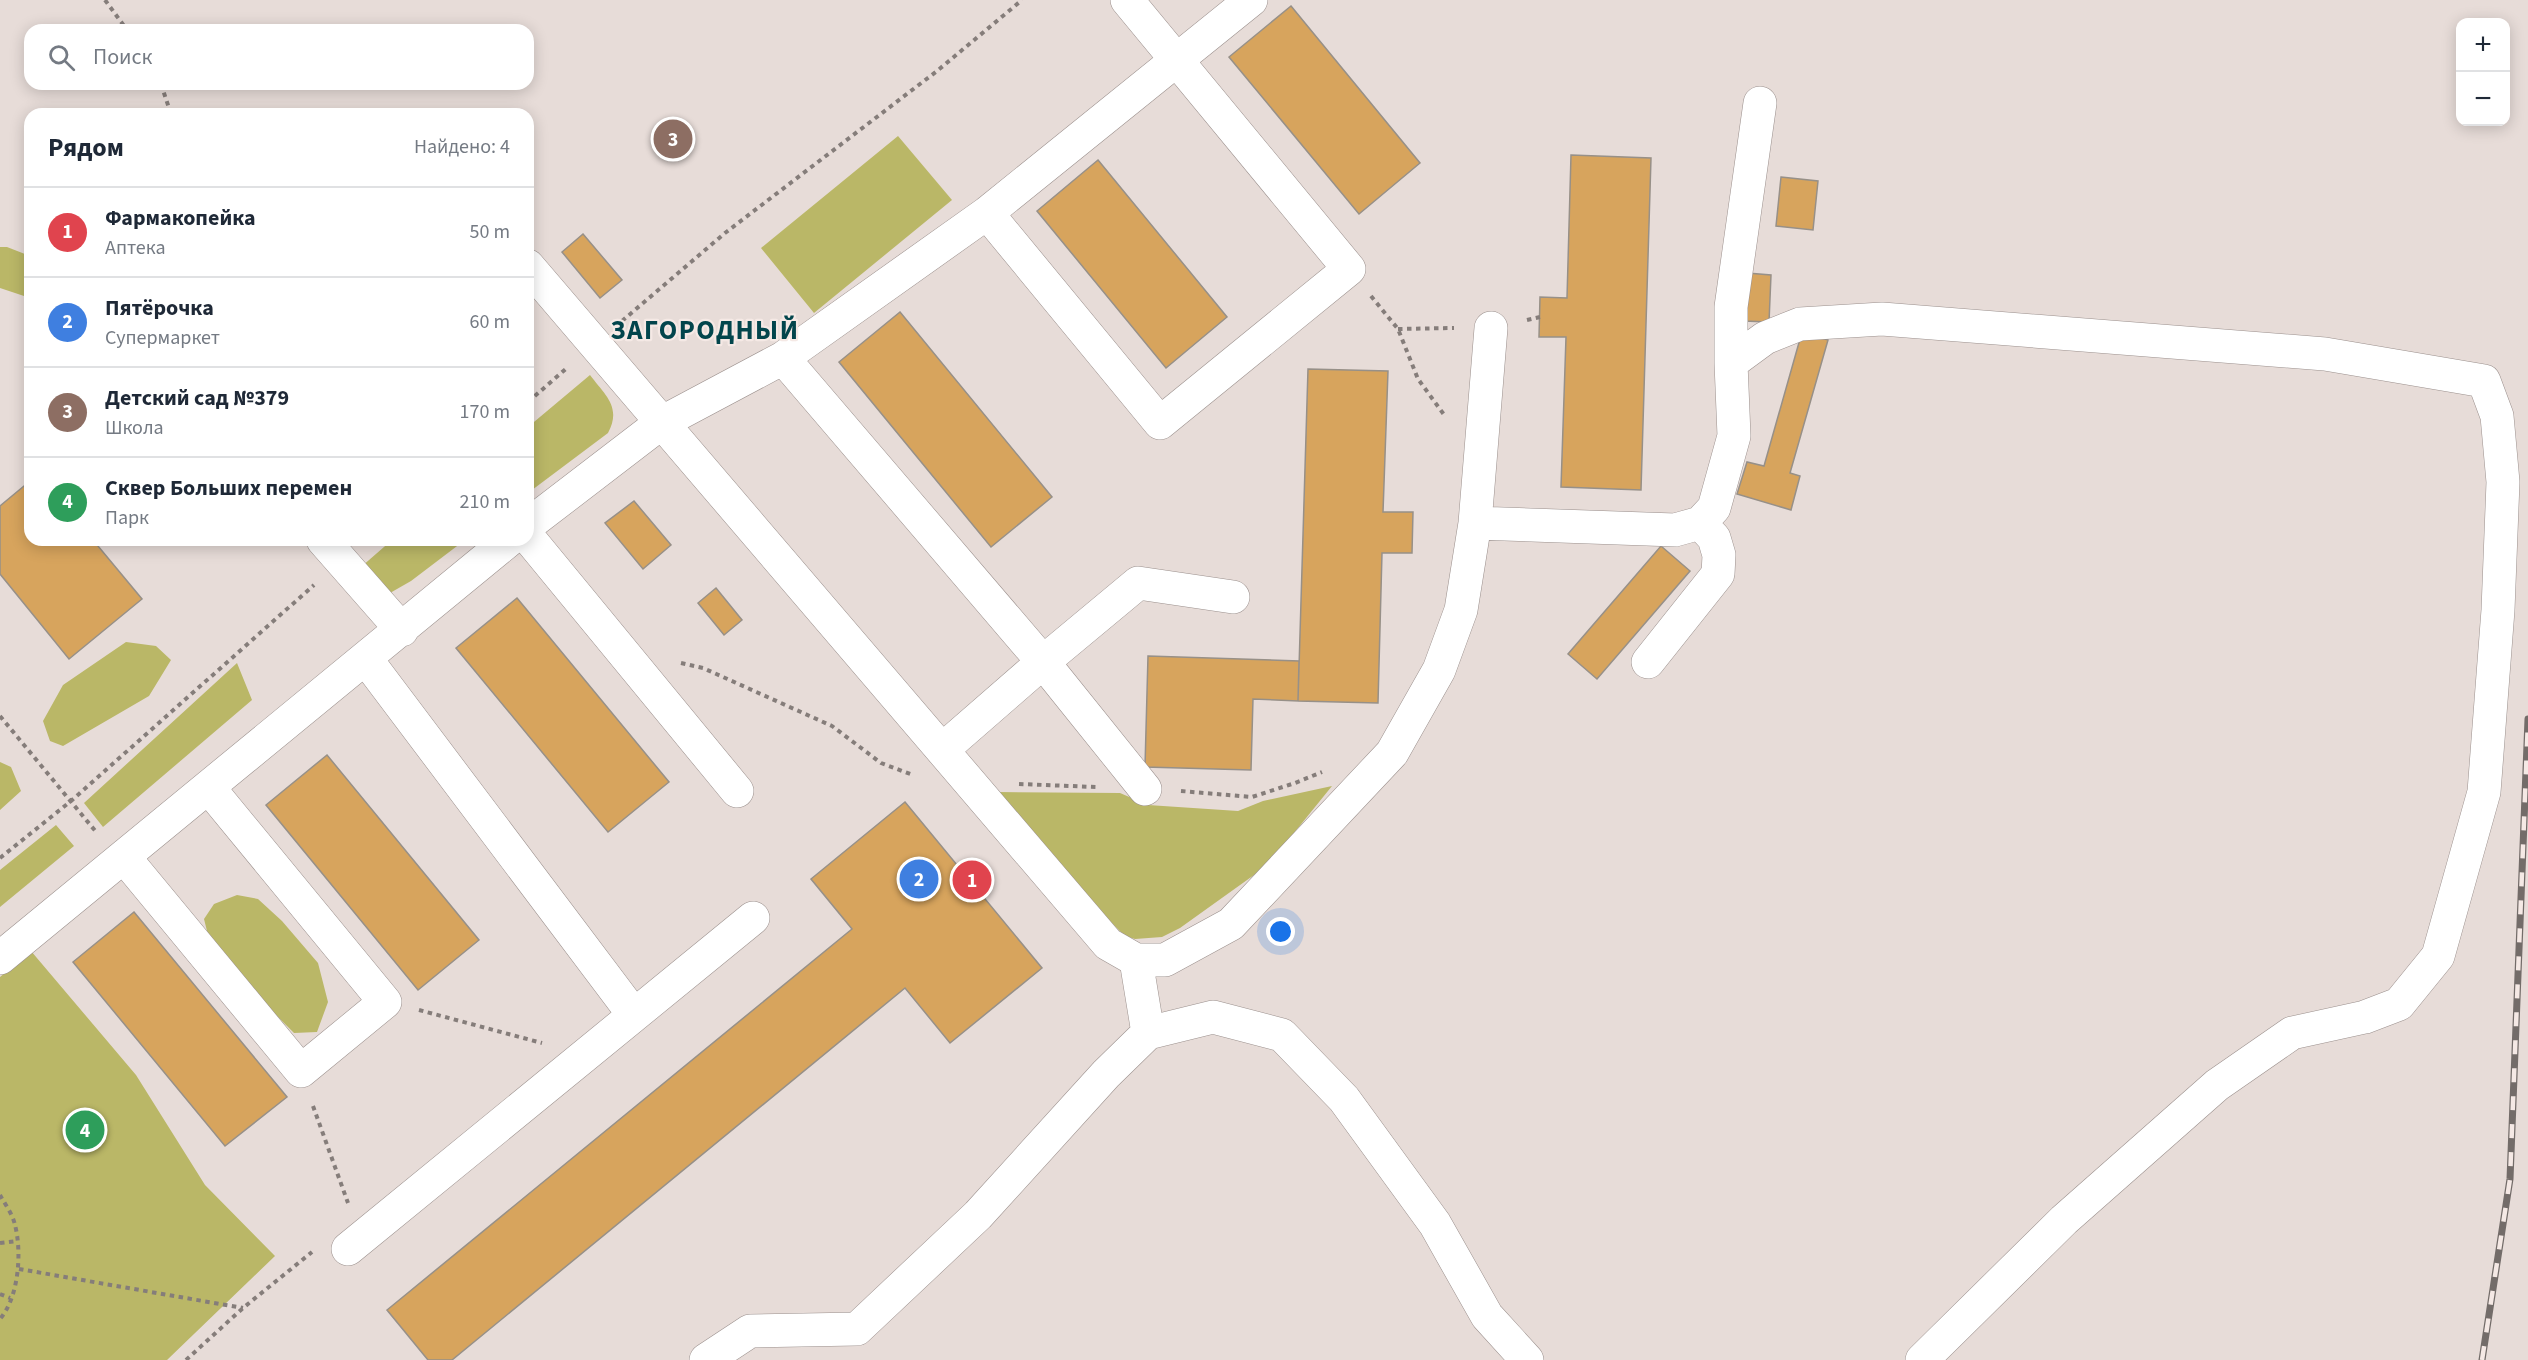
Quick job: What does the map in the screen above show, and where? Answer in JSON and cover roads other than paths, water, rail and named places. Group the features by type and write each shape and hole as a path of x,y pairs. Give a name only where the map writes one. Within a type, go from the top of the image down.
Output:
{"street":[{"path":"987,213 1160,423 1348,269 1127,0"},
{"path":"534,520 661,423 783,358 987,213 1251,0"},
{"path":"1475,523 1675,530 1700,523 1714,508 1734,436 1731,307 1760,103"},
{"path":"534,273 1108,944 1136,960 1165,960 1231,924 1392,753 1439,670 1461,610 1475,523 1491,328"},
{"path":"1731,363 1765,338 1800,324 1882,319 2325,354 2484,381 2497,416 2502,494 2498,610 2484,792 2438,956 2399,1004 2365,1017 2292,1033 2217,1085 2064,1221 1922,1360"},
{"path":"783,358 1043,662 1144,789"},
{"path":"1648,662 1718,574 1719,555 1714,538 1700,523"},
{"path":"534,544 737,791"},
{"path":"0,958 502,546"},
{"path":"332,551 402,630"},
{"path":"942,750 1138,583 1233,597"},
{"path":"366,659 634,1015"},
{"path":"122,858 301,1071 385,1002 208,788"},
{"path":"355,1244 753,918"},
{"path":"1136,960 1148,1033"},
{"path":"706,1360 750,1331 857,1329 978,1215 1106,1074 1148,1033 1213,1017 1282,1035 1344,1099 1435,1224 1487,1316 1527,1360"}],"railway":[{"path":"2482,1360 2510,1179 2528,719"}],"place":[{"name":"Детский сад №379","path":"673,139"},
{"name":"Пятёрочка","path":"919,879"},
{"name":"Фармакопейка","path":"972,880"},
{"name":"Сквер Больших перемен","path":"85,1130"}],"district":[{"name":"ЗАГОРОДНЫЙ","path":"705,330"}]}
